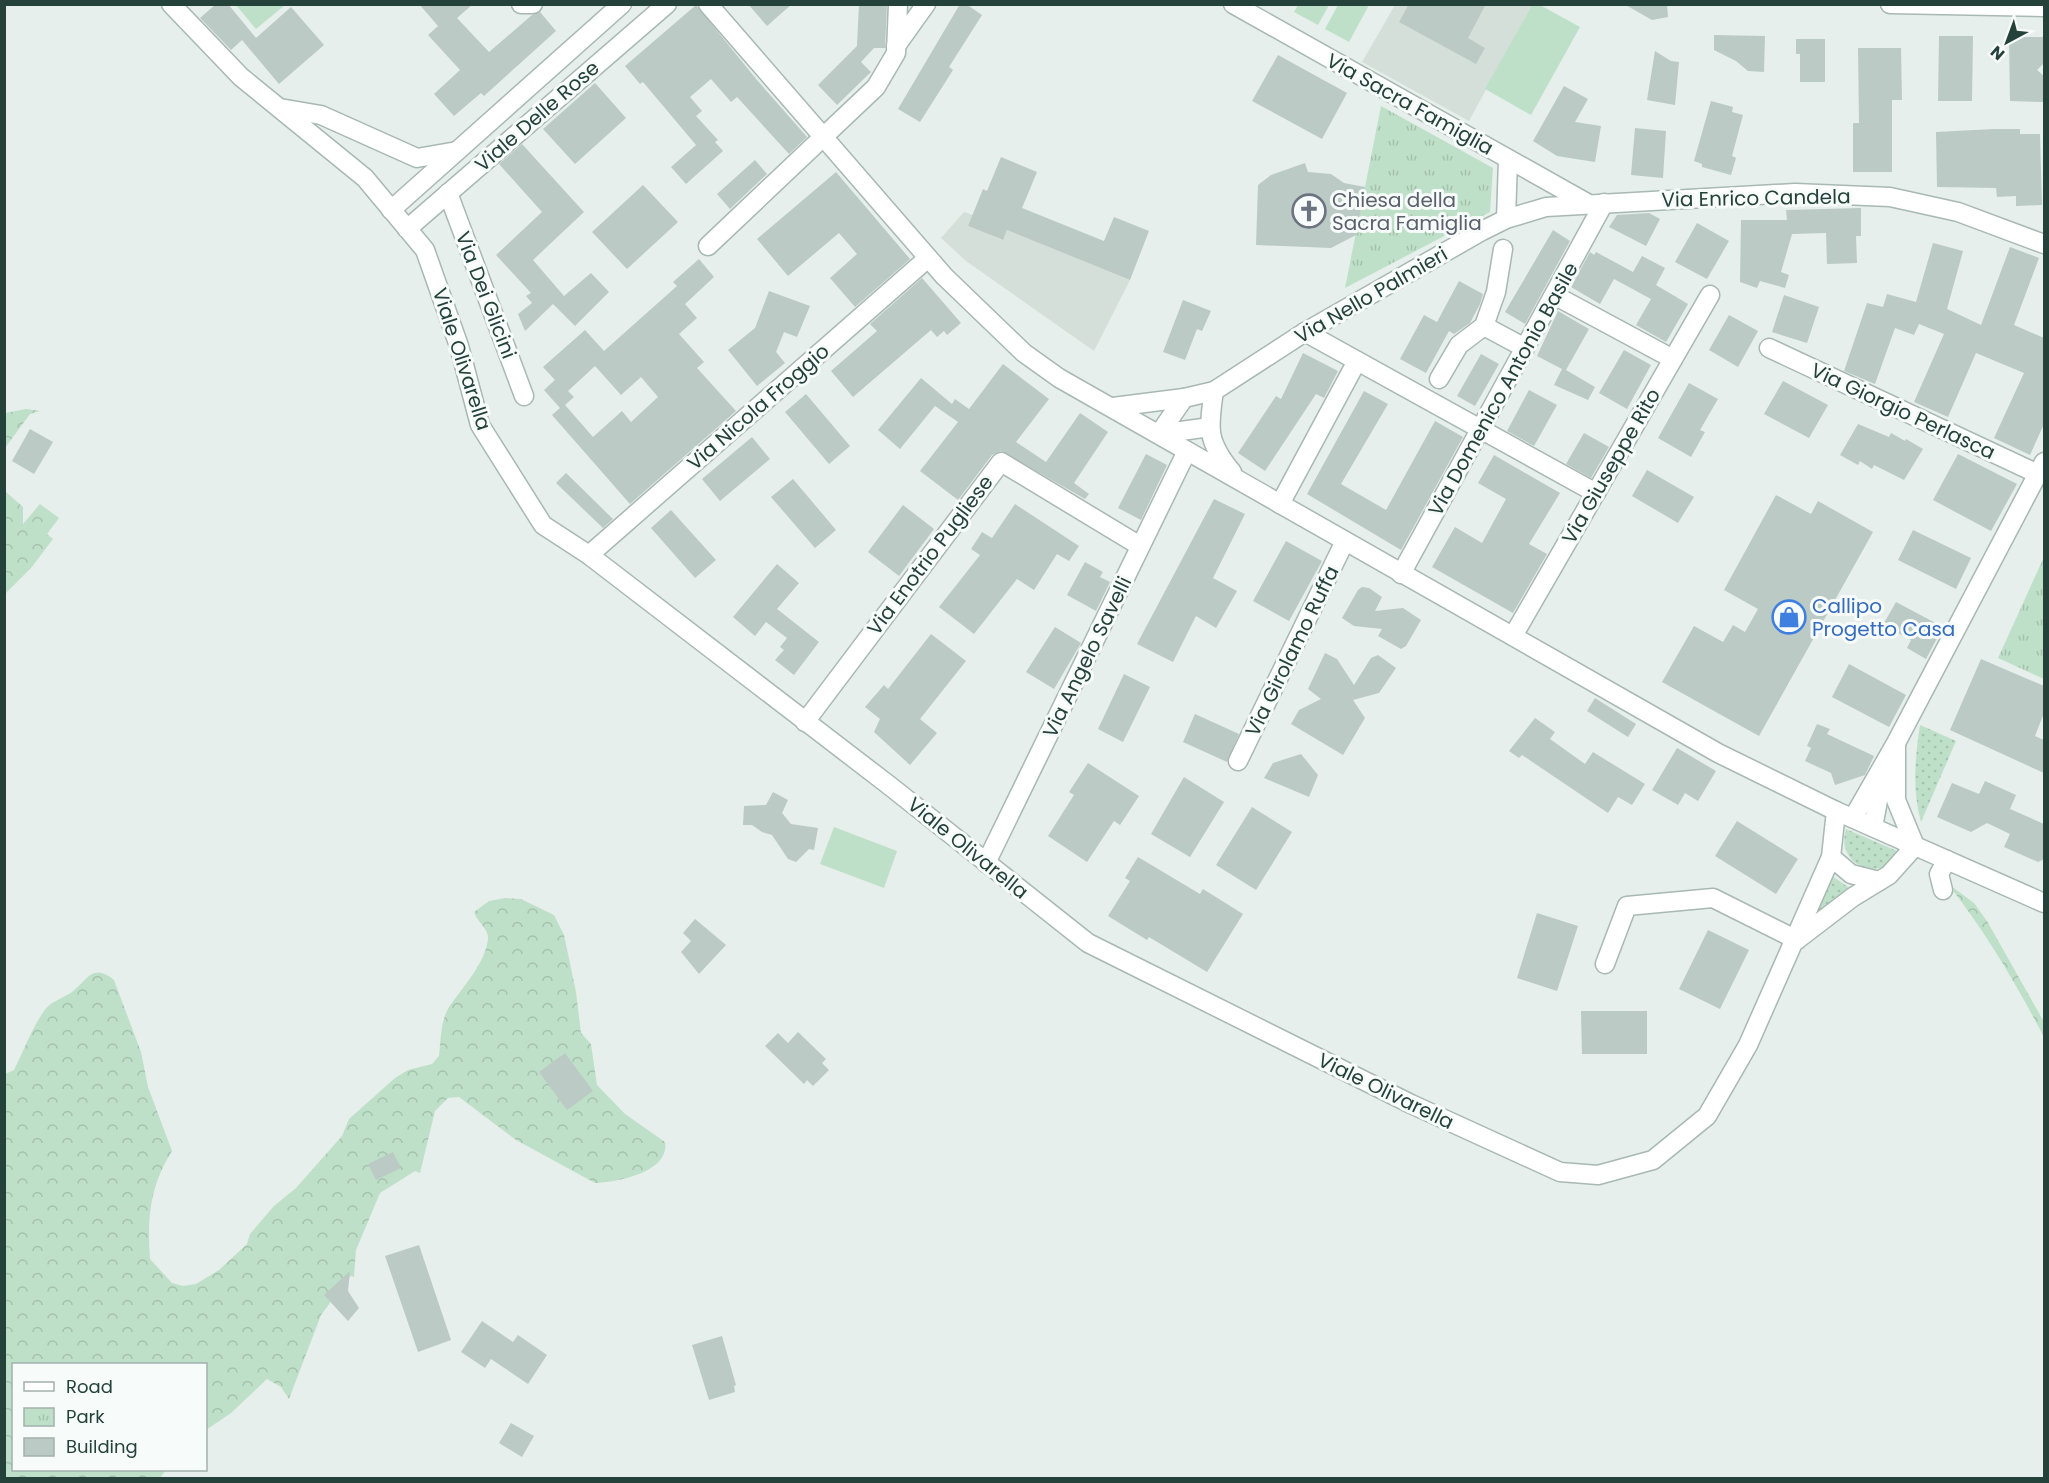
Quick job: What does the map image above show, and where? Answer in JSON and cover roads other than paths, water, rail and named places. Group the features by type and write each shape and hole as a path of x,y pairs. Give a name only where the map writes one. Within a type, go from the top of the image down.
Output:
{"street":[{"name":"Viale Olivarella","path":"171,4 241,77 365,178 425,250 459,346 480,425 543,525 589,555 1088,943 1412,1104 1560,1172 1598,1175 1653,1160 1707,1116 1748,1045 1797,940 1832,857 1836,811"},
{"path":"521,4 530,7 533,4"},
{"name":"Viale Delle Rose","path":"391,210 622,4"},
{"name":"Viale Delle Rose","path":"407,229 667,4"},
{"path":"708,4 928,258 981,314 1024,353 1059,378 1718,753 1836,811 2044,903"},
{"path":"708,246 824,139 876,87 896,52 898,4"},
{"path":"896,46 926,4"},
{"name":"Via Sacra Famiglia","path":"1233,4 1508,159 1596,203"},
{"path":"1890,4 2044,7"},
{"path":"279,108 321,116 417,158 457,151"},
{"path":"1506,219 1508,159"},
{"name":"Via Dei Glicini","path":"448,193 524,396"},
{"name":"Via Enrico Candela","path":"1596,203 1795,193 1890,197 1958,212 2044,244"},
{"name":"Via Nello Palmieri","path":"1113,407 1184,398 1214,391 1305,332 1506,219 1546,207 1596,203"},
{"name":"Via Domenico Antonio Basile","path":"1401,574 1554,295 1596,203"},
{"path":"1439,379 1459,345 1484,326 1496,292 1503,249"},
{"name":"Via Nicola Froggio","path":"589,555 928,258"},
{"path":"1554,295 1673,359"},
{"name":"Via Giuseppe Rito","path":"1513,636 1710,295"},
{"path":"1484,326 1525,348"},
{"path":"1305,332 1596,493"},
{"name":"Via Giorgio Perlasca","path":"1769,348 2041,468"},
{"path":"1280,504 1357,361"},
{"path":"1214,391 1209,427 1215,451 1239,481"},
{"path":"1159,434 1184,398"},
{"path":"1159,434 1209,427"},
{"name":"Via Angelo Savelli","path":"986,862 1187,451"},
{"name":"Via Enotrio Pugliese","path":"805,722 1001,462 1140,546"},
{"path":"1853,818 1896,743 2041,468"},
{"name":"Via Girolamo Ruffa","path":"1238,761 1345,541"},
{"path":"1896,743 1896,800 1915,846"},
{"path":"1873,827 1886,760"},
{"name":"Viale Olivarella","path":"1797,940 1889,875 1915,846"},
{"path":"1832,857 1851,874 1879,881"},
{"path":"1942,890 1939,874 1947,860"},
{"path":"1605,964 1627,906 1713,898 1797,940"}],"place":[{"name":"Chiesa della Sacra Famiglia","path":"1309,211"},
{"name":"Callipo Progetto Casa","path":"1789,617"}]}
